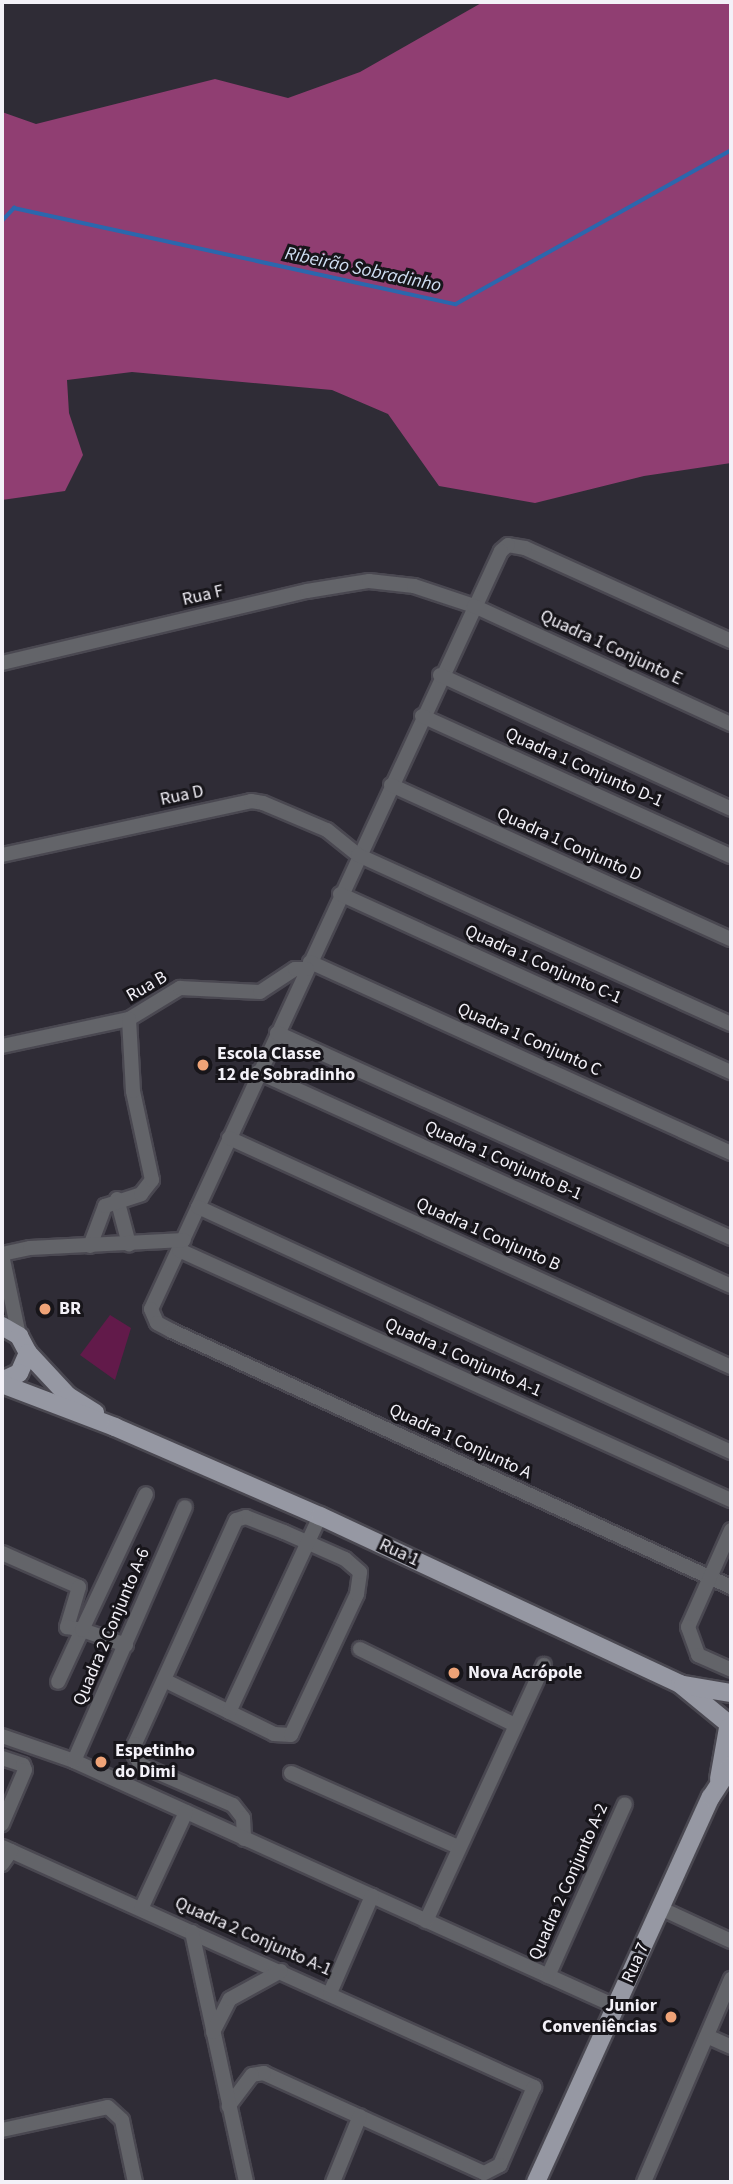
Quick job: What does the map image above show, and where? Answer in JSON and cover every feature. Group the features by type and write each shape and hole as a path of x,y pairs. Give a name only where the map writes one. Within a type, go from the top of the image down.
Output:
{"main road":[{"path":"2,1326 19,1336 27,1353 68,1396 115,1427"},
{"path":"2,1382 19,1373 27,1353"},
{"path":"2,1382 115,1427"},
{"name":"Rua 1","path":"115,1427 320,1516 680,1685 731,1695"},
{"name":"Rua 1","path":"680,1685 728,1727"},
{"name":"Rua 7","path":"718,1782 731,1695"},
{"name":"Rua 7","path":"536,2182 718,1782 731,1766"}],"street":[{"path":"19,1336 2,1259 90,1246 182,1245 258,1072 440,675 501,551 508,545 526,548 731,641"},
{"name":"Rua F","path":"2,663 350,581 414,586 474,606"},
{"name":"Quadra 1 Conjunto E","path":"474,606 731,724"},
{"name":"Quadra 1 Conjunto D-1","path":"440,675 731,809"},
{"name":"Quadra 1 Conjunto D-1","path":"422,716 731,856"},
{"name":"Quadra 1 Conjunto D","path":"391,785 731,939"},
{"name":"Rua D","path":"2,855 251,801 307,820 358,855"},
{"name":"Quadra 1 Conjunto C-1","path":"358,855 731,1024"},
{"name":"Quadra 1 Conjunto C-1","path":"340,894 731,1072"},
{"name":"Rua B","path":"2,1046 129,1019 180,988 260,992 295,969 309,965"},
{"name":"Quadra 1 Conjunto C","path":"309,965 731,1153"},
{"path":"90,1246 97,1218 117,1199 141,1194 153,1174 132,1091 129,1019"},
{"name":"Quadra 1 Conjunto B-1","path":"277,1033 731,1238"},
{"name":"Quadra 1 Conjunto B-1","path":"258,1072 731,1286"},
{"name":"Quadra 1 Conjunto B","path":"229,1138 731,1367"},
{"path":"117,1199 128,1244"},
{"name":"Quadra 1 Conjunto A-1","path":"198,1207 731,1452"},
{"name":"Quadra 1 Conjunto A-1","path":"182,1245 731,1500"},
{"name":"Quadra 1 Conjunto A","path":"182,1245 151,1309 157,1323 731,1587"},
{"path":"58,1682 146,1494"},
{"name":"Quadra 2 Conjunto A-6","path":"74,1761 185,1507"},
{"path":"229,1712 305,1542 320,1516"},
{"path":"166,1681 274,1734 291,1735 296,1730 361,1581 357,1566 246,1517 236,1520 166,1681 135,1744 136,1759 233,1805 243,1818 244,1839"},
{"path":"731,1530 688,1627 690,1641 698,1655 731,1670"},
{"path":"2,1553 77,1585 80,1591 67,1627 125,1645"},
{"path":"360,1649 515,1725"},
{"path":"426,1921 544,1665"},
{"path":"2,1736 74,1761 617,2007"},
{"path":"2,1758 23,1765 25,1770 2,1824"},
{"path":"291,1773 458,1847"},
{"name":"Quadra 2 Conjunto A-2","path":"548,1976 625,1804"},
{"path":"141,1909 186,1812"},
{"name":"Quadra 2 Conjunto A-1","path":"5,1854 141,1909 330,1993 372,1896"},
{"path":"660,1908 731,1941"},
{"path":"192,1932 246,2182"},
{"path":"212,2032 236,1995 281,1970"},
{"path":"644,2182 709,2037 731,1979"},
{"path":"229,2106 252,2075 264,2073 484,2173 495,2171 534,2087 330,1993"},
{"path":"709,2037 731,2047"},
{"path":"2,2130 108,2107 122,2120 135,2182"},
{"path":"333,2182 360,2116"}],"shaded area":[{"path":"483,2 731,2 731,463 644,476 535,503 439,486 388,414 332,390 132,372 67,380 69,413 83,455 65,491 2,500 2,112 36,124 215,79 288,98 360,72"},
{"path":"110,1315 131,1328 115,1380 80,1355"}],"waterway":[{"name":"Ribeirão Sobradinho","path":"2,221 14,208 456,304 731,150"}],"place":[{"name":"Escola Classe 12 de Sobradinho","path":"203,1065"},
{"name":"BR","path":"45,1309"},
{"name":"Nova Acrópole","path":"454,1673"},
{"name":"Espetinho do Dimi","path":"101,1762"},
{"name":"Junior Conveniências","path":"671,2017"}]}
